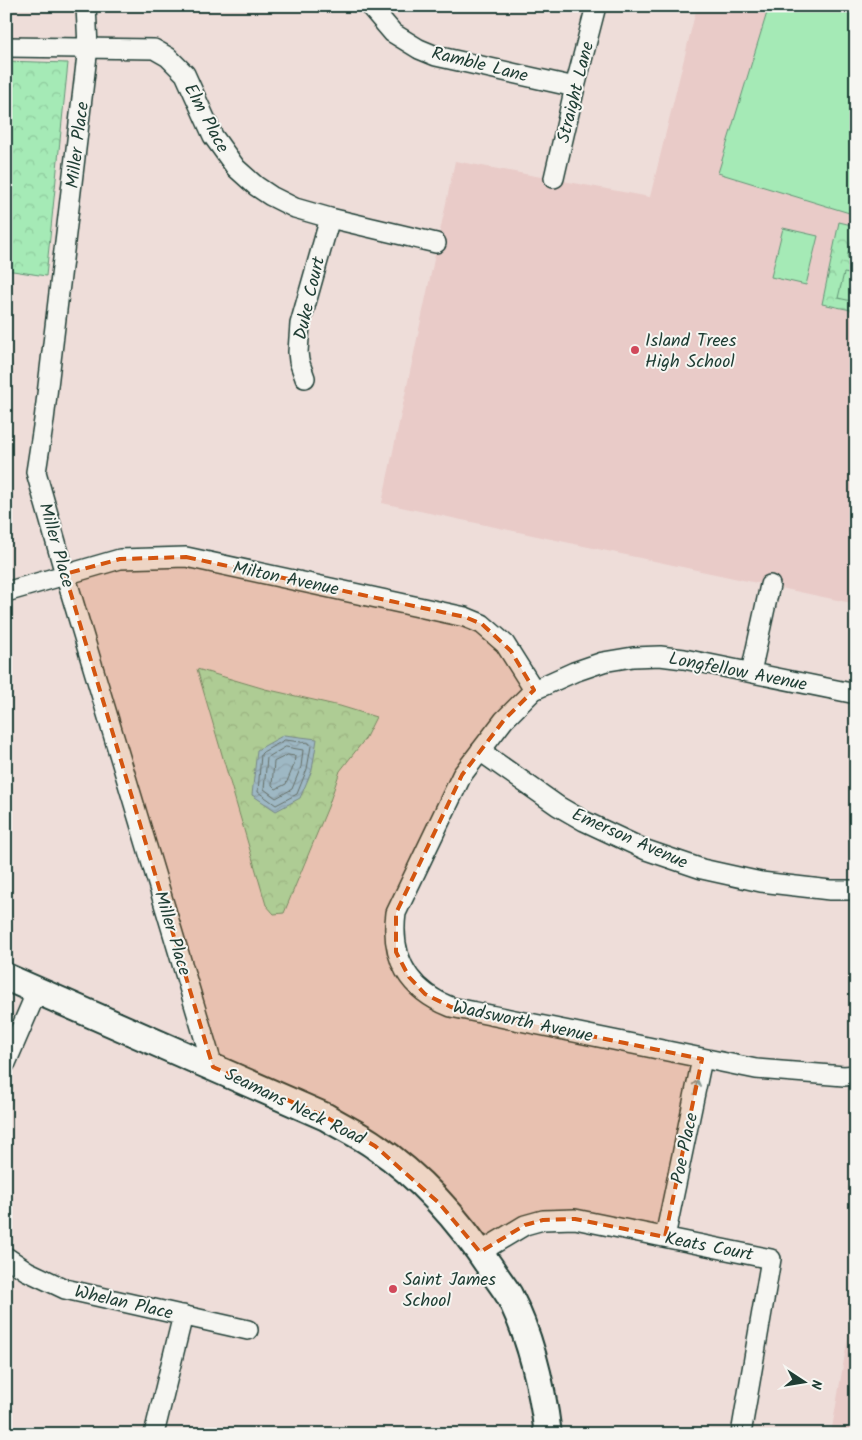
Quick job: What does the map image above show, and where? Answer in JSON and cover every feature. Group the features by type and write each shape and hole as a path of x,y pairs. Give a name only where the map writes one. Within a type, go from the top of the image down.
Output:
{"main road":[{"name":"Seamans Neck Road","path":"6,977 326,1117 375,1146 402,1167 448,1211 480,1252 509,1295 526,1336 541,1384 548,1434"}],"street":[{"name":"Miller Place","path":"86,6 88,47 44,420 36,472 213,1067"},
{"name":"Ramble Lane","path":"370,6 393,33 419,49 436,56 575,87"},
{"name":"Straight Lane","path":"554,178 596,6"},
{"name":"Elm Place","path":"6,47 154,49 168,57 184,74 213,136 236,168 256,186 295,208 436,243"},
{"name":"Duke Court","path":"305,378 298,352 300,324 330,218"},
{"name":"Milton Avenue","path":"6,592 120,559 186,557 465,617 482,624 505,644 534,690"},
{"path":"751,672 770,585"},
{"name":"Longfellow Avenue","path":"534,690 602,662 633,657 660,656 684,659 856,694"},
{"name":"Wadsworth Avenue","path":"534,690 504,720 462,775 396,913 394,930 396,952 409,977 425,994 451,1007 756,1069 844,1076 856,1075"},
{"name":"Emerson Avenue","path":"480,751 558,806 584,821 646,850 702,869 761,882 830,890 856,890"},
{"path":"6,1063 37,991"},
{"name":"Poe Place","path":"665,1237 702,1059"},
{"name":"Keats Court","path":"480,1252 525,1225 543,1220 575,1219 771,1259 741,1434"},
{"name":"Whelan Place","path":"6,1256 27,1271 65,1289 248,1330"},
{"path":"154,1434 183,1315"}],"highlighted area":[{"path":"186,557 465,617 482,624 511,651 534,690 504,720 462,775 396,913 396,952 409,977 425,994 451,1007 702,1059 665,1237 575,1219 543,1220 525,1225 480,1252 439,1203 375,1146 326,1117 213,1067 65,574 120,559"}],"shaded area":[{"name":"Island Trees High School","path":"697,6 856,6 856,604 382,503 455,161 650,197"},
{"path":"856,1291 856,1434 831,1434"}],"green space":[{"path":"769,6 856,6 856,215 718,173"},
{"path":"6,61 68,63 46,276 6,270"},
{"path":"839,222 856,226 856,311 822,304"},
{"path":"783,228 818,236 806,285 771,277"},
{"path":"853,233 856,233 856,260 847,258"},
{"path":"844,273 856,275 856,302 838,298"},
{"path":"197,669 265,689 340,706 376,717 365,739 340,771 328,807 284,913 274,914 266,905"}],"water":[{"path":"284,735 317,739 312,770 300,798 276,811 252,795 257,750"}],"place":[{"name":"Island Trees High School","path":"635,350"},
{"name":"Saint James School","path":"393,1289"}]}
